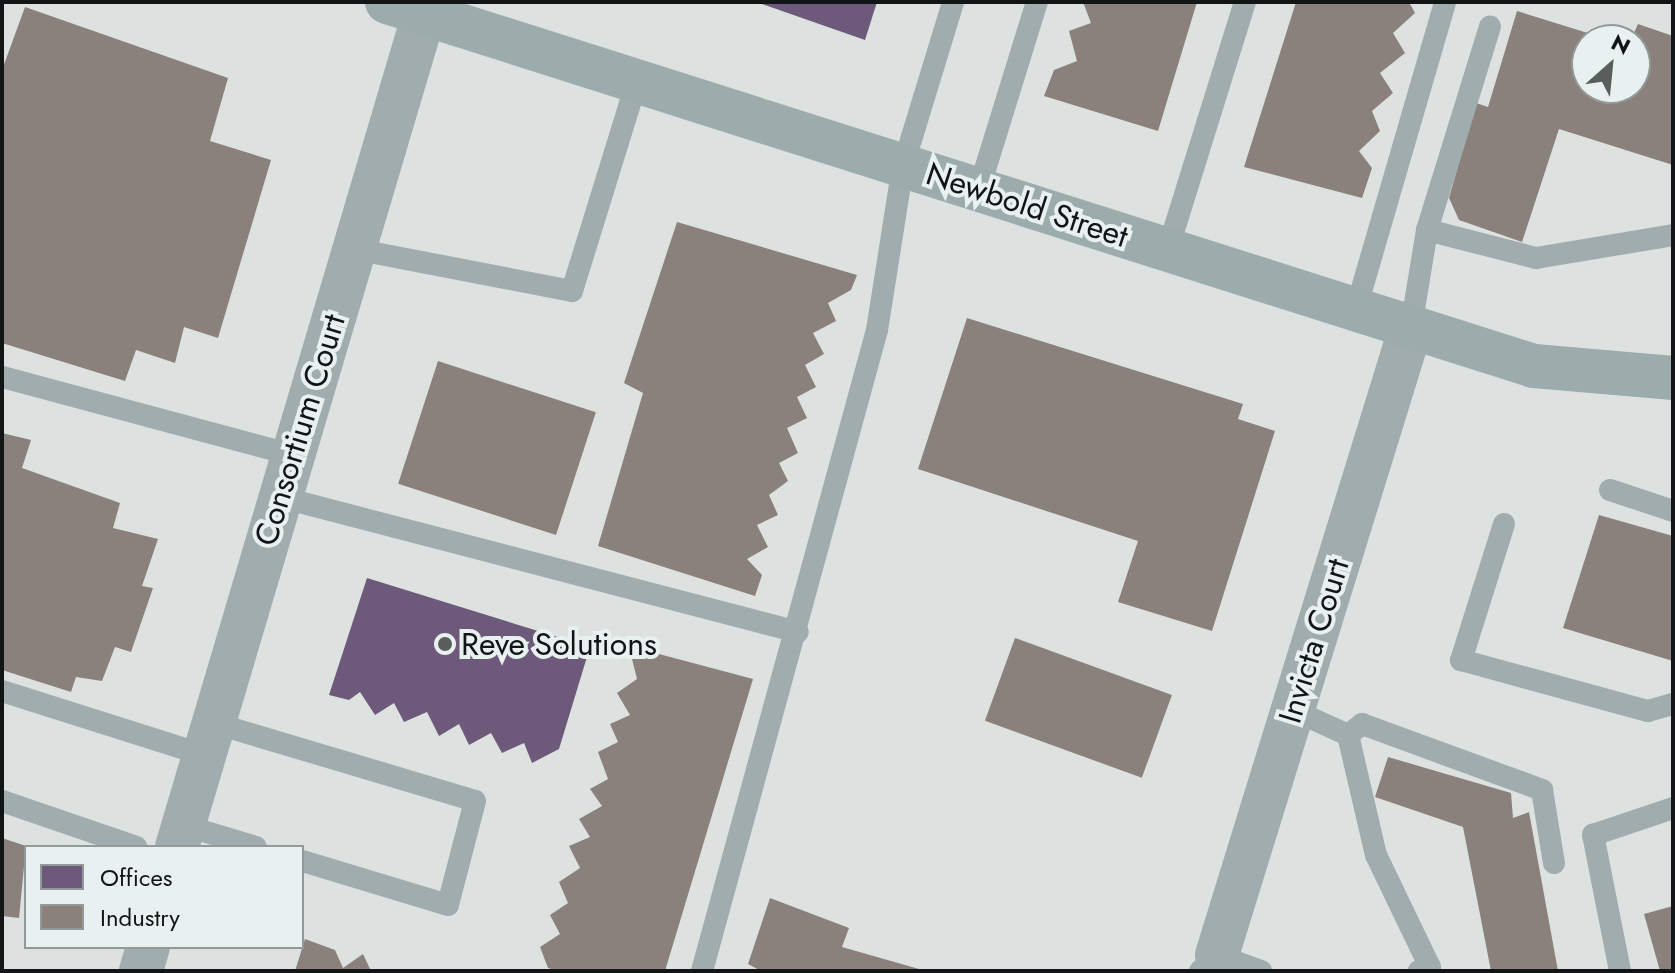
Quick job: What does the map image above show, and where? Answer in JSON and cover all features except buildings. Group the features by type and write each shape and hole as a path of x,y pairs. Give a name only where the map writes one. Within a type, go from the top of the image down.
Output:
{"street":[{"name":"Newbold Street","path":"406,8 1534,366 1673,378"},
{"name":"Consortium Court","path":"180,836 354,249 406,8"},
{"name":"Invicta Court","path":"1209,963 1293,710 1411,327"},
{"path":"141,971 147,949"}],"lane":[{"path":"702,971 798,632 877,330 903,166 953,2"},
{"path":"979,189 1037,2"},
{"path":"1168,249 1245,2"},
{"path":"1356,309 1445,2"},
{"path":"1411,327 1427,230 1490,27"},
{"path":"354,249 572,291 637,81"},
{"path":"1427,230 1536,258 1673,235"},
{"path":"2,377 293,455"},
{"path":"1610,490 1673,511"},
{"path":"280,497 798,632"},
{"path":"1504,524 1461,660 1648,711 1673,704"},
{"path":"2,691 475,801 448,905 304,862"},
{"path":"1293,710 1348,735"},
{"path":"1348,735 1362,724 1542,790 1554,863"},
{"path":"1348,735 1376,855 1428,970"},
{"path":"2,801 130,845"},
{"path":"1620,971 1593,835 1673,808"},
{"path":"180,836 242,845"},
{"path":"1209,963 1261,971"}],"place":[{"name":"Reve Solutions","path":"445,644"}]}
